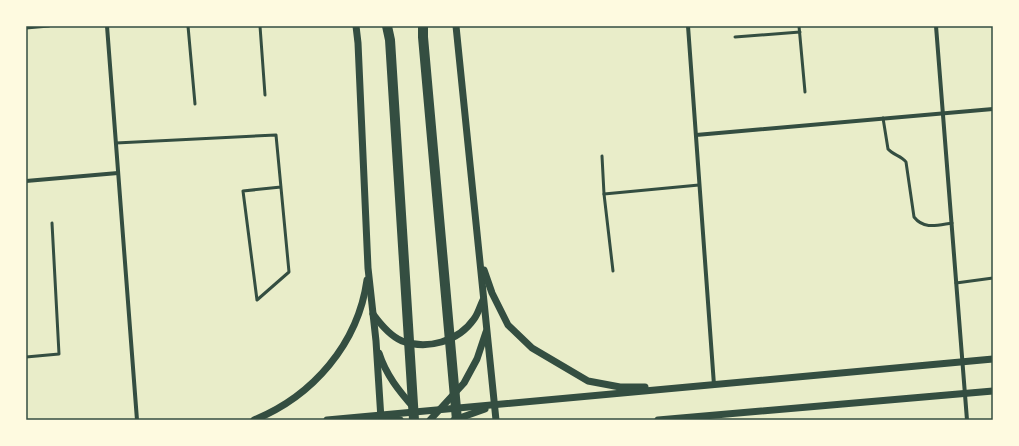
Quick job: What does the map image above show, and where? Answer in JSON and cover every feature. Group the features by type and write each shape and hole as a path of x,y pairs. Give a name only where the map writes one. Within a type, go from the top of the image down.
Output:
{"main road":[{"path":"387,26 390,40 416,416"},
{"path":"423,26 457,420"}],"street":[{"path":"107,26 137,420"},
{"path":"356,26 368,268 376,341 381,418"},
{"path":"456,26 496,420"},
{"path":"688,26 714,385"},
{"path":"936,26 967,420"},
{"path":"696,135 993,109"},
{"path":"26,181 118,173"},
{"path":"480,258 492,293 508,325 532,348 588,381 620,387 675,388"},
{"path":"254,420 270,413 298,395 323,373 334,360 358,316 364,295 368,268"},
{"path":"373,314 385,330 402,341 421,345 442,343 459,334 473,320 483,300"},
{"path":"376,341 383,365 416,416 433,419 439,410 464,383 477,359 487,330"},
{"path":"327,420 416,416 439,410 993,359"},
{"path":"658,420 725,417 993,391"},
{"path":"454,420 494,405"},
{"path":"381,418 400,420"}],"lane":[{"path":"26,28 49,26"},
{"path":"188,26 196,104"},
{"path":"260,26 265,95"},
{"path":"799,26 805,92"},
{"path":"735,37 800,32"},
{"path":"883,118 888,149 890,152 904,159 906,162 914,217 919,223 927,226 952,223"},
{"path":"116,143 276,135 281,187 289,272 257,300 244,191 281,187"},
{"path":"602,156 604,194 613,271"},
{"path":"604,194 699,185"},
{"path":"26,357 59,354 52,223"},
{"path":"956,282 993,278"}]}
